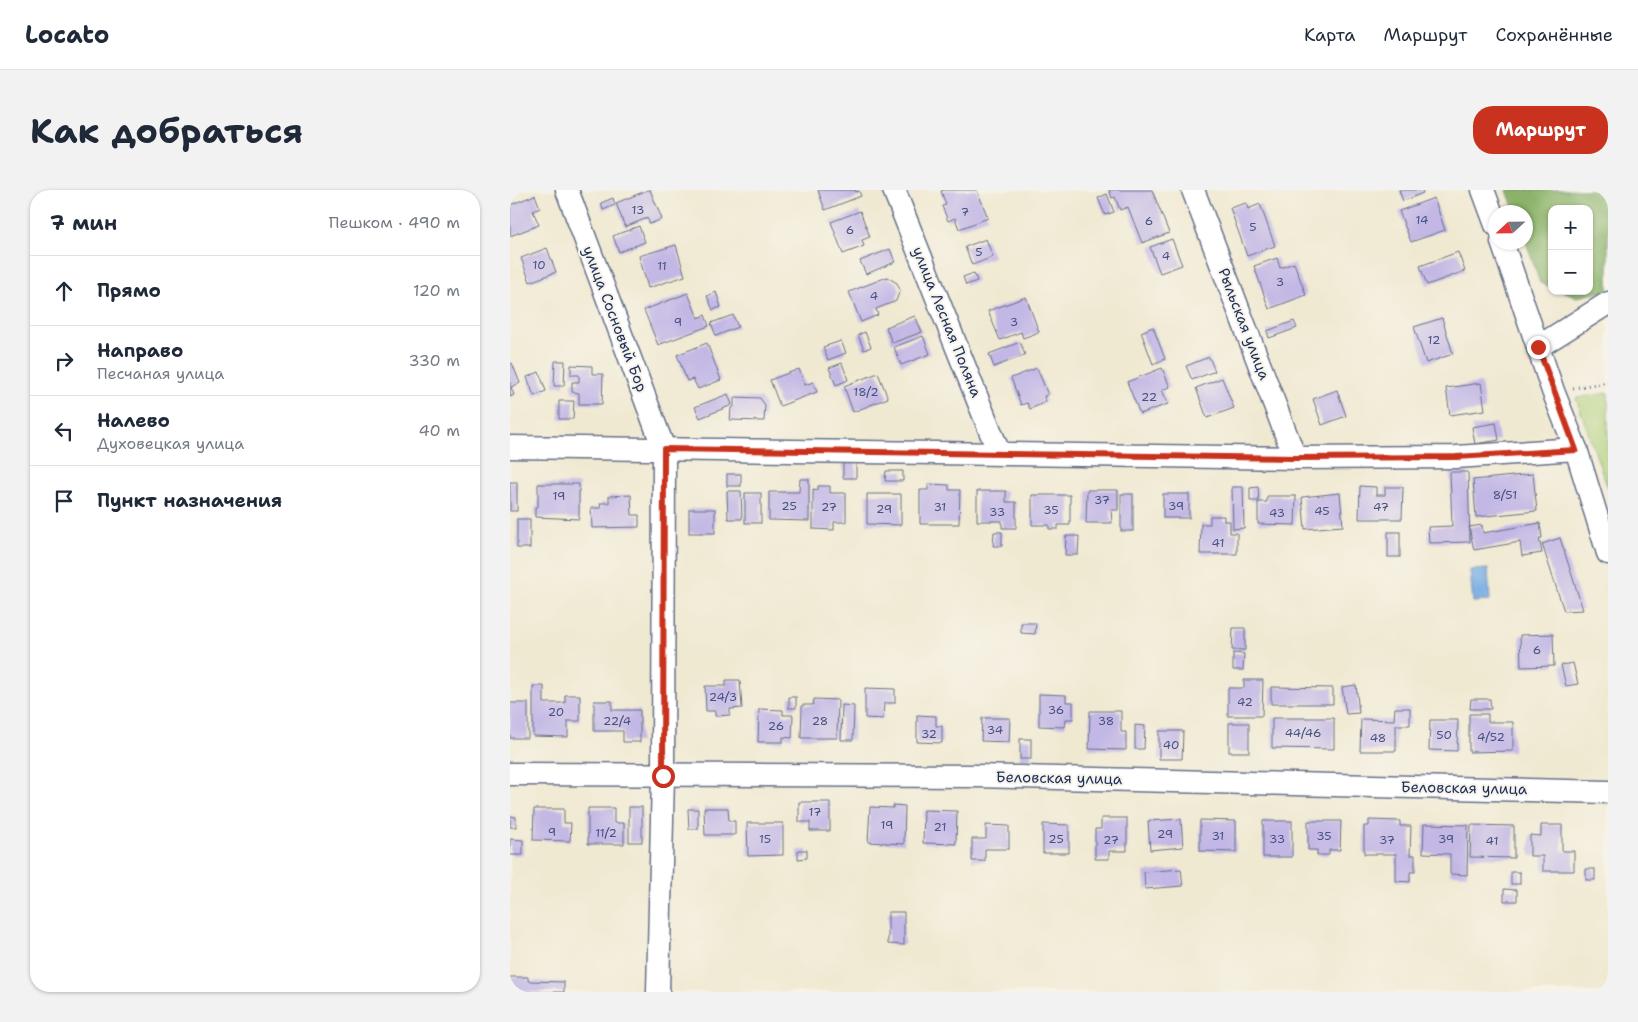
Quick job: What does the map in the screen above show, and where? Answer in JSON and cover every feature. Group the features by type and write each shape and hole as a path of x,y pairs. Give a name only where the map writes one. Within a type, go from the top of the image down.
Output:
{"street":[{"name":"улица Сосновый Бор","path":"567,190 664,449"},
{"name":"улица Лесная Поляна","path":"894,190 999,454"},
{"name":"Рыльская улица","path":"1193,190 1294,458"},
{"path":"1483,190 1489,205"},
{"path":"1505,250 1553,391 1576,450 1608,553"},
{"path":"1538,347 1608,303"},
{"path":"510,447 1294,458 1456,457 1576,450"},
{"path":"658,992 663,776 664,449"},
{"name":"Беловская улица","path":"510,774 977,776 1608,792"}],"path":[{"path":"1553,391 1608,382"}],"green space":[{"path":"1507,190 1608,190 1608,289 1593,294 1593,205 1548,205 1548,286 1540,283 1529,250 1533,250 1533,205 1512,205"},
{"path":"1608,393 1608,489 1576,398"}],"water":[{"path":"1488,569 1490,601 1473,602 1470,570"}],"building":[{"path":"650,190 662,219 650,224 647,218 625,227 616,203"},
{"path":"818,190 855,190 856,192 859,191 861,196 825,210"},
{"path":"977,190 988,218 959,229 955,218 948,221 942,206 946,205 941,191"},
{"path":"1109,190 1152,190 1169,233 1142,243 1128,207 1120,210 1115,197 1112,198"},
{"path":"1399,190 1422,190 1423,193 1403,201"},
{"path":"1107,194 1114,212 1105,215 1098,198"},
{"path":"535,195 540,208 533,211 539,225 510,236 510,205"},
{"path":"613,198 615,205 603,210 601,203"},
{"path":"1434,198 1445,230 1411,242 1399,211"},
{"path":"1246,203 1248,209 1260,204 1275,246 1247,256 1230,208"},
{"path":"860,211 870,237 862,240 864,246 843,254 831,222"},
{"path":"639,226 645,242 619,252 613,236"},
{"path":"986,239 993,257 972,265 965,247"},
{"path":"1172,239 1182,265 1160,273 1150,247"},
{"path":"676,245 685,276 648,288 639,256"},
{"path":"547,248 556,272 530,282 521,258"},
{"path":"890,249 895,262 866,274 860,261"},
{"path":"1458,252 1465,271 1427,285 1420,266"},
{"path":"1277,258 1280,268 1294,263 1306,295 1269,309 1254,266"},
{"path":"974,273 977,281 966,285 963,277"},
{"path":"887,277 897,283 900,290 896,301 876,309 878,315 861,322 849,292"},
{"path":"716,292 721,307 713,310 707,296"},
{"path":"688,293 698,318 705,315 709,326 658,345 644,310"},
{"path":"1026,297 1039,332 1023,338 1021,332 1000,340 988,311"},
{"path":"733,315 738,327 716,336 711,323"},
{"path":"915,316 922,332 892,343 886,327"},
{"path":"1442,318 1453,354 1426,363 1414,327"},
{"path":"1294,321 1297,328 1269,338 1267,331"},
{"path":"1153,327 1165,359 1153,364 1141,332"},
{"path":"865,332 871,347 864,350 858,335"},
{"path":"923,336 930,354 901,365 894,347"},
{"path":"841,341 846,353 828,360 823,347"},
{"path":"1020,342 1025,355 994,367 989,354"},
{"path":"707,343 721,380 698,389 693,379 687,381 677,355"},
{"path":"1209,357 1215,371 1192,380 1186,366"},
{"path":"555,361 565,361 564,386 554,386"},
{"path":"512,363 520,383 511,387 514,395 510,397 510,364"},
{"path":"842,363 848,380 836,385 829,368"},
{"path":"571,365 592,366 592,374 603,374 602,404 579,404 579,393 572,392 572,382 579,382 579,375 571,375"},
{"path":"1037,368 1048,395 1044,396 1046,402 1030,409 1027,403 1021,405 1011,378"},
{"path":"1162,368 1170,387 1162,390 1168,404 1140,414 1127,382"},
{"path":"799,369 805,385 813,382 817,392 780,406 770,380"},
{"path":"539,372 546,391 534,396 527,377"},
{"path":"878,373 888,398 853,412 844,386"},
{"path":"1222,378 1234,408 1207,418 1196,388"},
{"path":"1481,383 1485,410 1450,415 1446,388"},
{"path":"1337,390 1346,416 1322,425 1313,399"},
{"path":"728,394 732,405 700,418 695,407"},
{"path":"734,397 760,398 765,405 764,421 730,420 731,408 734,407"},
{"path":"559,401 574,401 573,419 559,419"},
{"path":"1496,423 1499,440 1475,444 1472,427"},
{"path":"843,458 856,459 856,478 843,478"},
{"path":"886,471 903,471 903,481 885,481"},
{"path":"1450,472 1468,472 1470,542 1429,543 1428,527 1452,526"},
{"path":"727,474 741,474 741,486 727,486"},
{"path":"1533,474 1537,511 1476,517 1473,480"},
{"path":"800,479 809,479 809,521 769,520 769,492 799,492"},
{"path":"510,482 517,482 517,511 510,511"},
{"path":"538,484 579,484 579,519 535,517 535,507 538,507"},
{"path":"928,484 949,485 949,490 960,490 959,524 920,524 920,490 928,490"},
{"path":"818,486 830,486 830,493 846,493 846,522 834,522 834,530 813,529 813,489 818,490"},
{"path":"1360,486 1376,487 1376,495 1385,495 1385,487 1403,487 1402,519 1359,519"},
{"path":"1232,487 1243,487 1244,528 1233,529"},
{"path":"1258,487 1259,501 1250,501 1250,488"},
{"path":"1087,490 1118,490 1118,510 1111,510 1112,523 1086,523"},
{"path":"727,491 741,491 742,519 728,519"},
{"path":"977,491 1006,491 1006,502 1016,502 1016,528 1002,528 1002,521 977,521"},
{"path":"745,493 761,493 761,523 745,523"},
{"path":"1340,493 1343,526 1305,529 1302,497"},
{"path":"867,494 901,494 901,525 867,524"},
{"path":"1121,494 1133,494 1133,531 1121,531"},
{"path":"1163,494 1189,494 1189,518 1163,518"},
{"path":"631,495 632,515 639,515 639,527 592,528 591,508 601,508 600,503 609,503 609,496"},
{"path":"1032,495 1070,495 1070,525 1058,525 1058,529 1049,529 1049,525 1032,525"},
{"path":"1267,496 1296,496 1295,525 1258,524 1258,502 1267,502"},
{"path":"689,509 715,509 715,533 689,533"},
{"path":"1210,516 1224,516 1224,521 1230,521 1230,533 1237,533 1237,554 1200,554 1201,524 1210,524"},
{"path":"517,519 530,519 530,548 517,548"},
{"path":"1540,523 1542,538 1539,538 1542,553 1522,556 1520,542 1474,550 1469,527 1482,525 1483,533"},
{"path":"994,532 1002,532 1002,546 993,546"},
{"path":"1388,532 1400,532 1400,557 1388,557"},
{"path":"1066,536 1079,536 1078,555 1065,555"},
{"path":"1560,538 1583,610 1564,611 1542,544"},
{"path":"1021,623 1036,623 1035,634 1021,633"},
{"path":"1233,628 1245,628 1245,650 1232,650"},
{"path":"1553,634 1554,666 1521,667 1520,635"},
{"path":"1233,653 1244,654 1243,670 1233,670"},
{"path":"1573,663 1578,684 1566,686 1561,665"},
{"path":"726,680 740,680 742,708 730,709 730,715 715,716 715,711 706,711 705,686 726,686"},
{"path":"1244,680 1263,680 1262,716 1228,716 1228,688 1244,688"},
{"path":"1356,685 1359,713 1346,714 1342,687"},
{"path":"533,686 544,686 544,703 565,703 565,695 580,695 580,721 568,721 568,737 533,736"},
{"path":"1271,687 1333,688 1333,704 1271,704"},
{"path":"865,688 895,689 895,703 884,703 883,719 865,718"},
{"path":"1039,694 1066,695 1066,702 1073,702 1073,719 1066,719 1065,727 1039,726"},
{"path":"789,697 796,697 796,708 789,708"},
{"path":"814,699 838,700 837,738 801,738 802,705 813,705"},
{"path":"1471,699 1490,699 1491,709 1470,709"},
{"path":"594,701 612,701 612,710 640,710 640,742 623,742 623,731 594,731"},
{"path":"510,703 528,703 528,738 510,738"},
{"path":"842,705 854,706 853,740 841,740"},
{"path":"1395,708 1410,708 1410,725 1396,725 1396,751 1360,751 1361,719 1394,720"},
{"path":"759,709 783,710 783,715 793,715 792,738 783,737 783,742 758,742"},
{"path":"1090,711 1121,711 1121,732 1126,732 1126,750 1089,749"},
{"path":"1469,714 1488,714 1488,722 1513,722 1513,751 1469,752"},
{"path":"917,715 936,716 936,726 942,726 942,743 917,742"},
{"path":"982,718 1010,718 1009,742 981,741"},
{"path":"1272,718 1334,718 1334,749 1272,748"},
{"path":"1430,720 1458,720 1457,751 1429,750"},
{"path":"1229,723 1249,723 1249,752 1229,752"},
{"path":"1135,725 1145,726 1144,749 1135,749"},
{"path":"1159,731 1183,731 1182,759 1159,759"},
{"path":"1020,739 1031,739 1031,759 1020,759"},
{"path":"799,802 830,802 830,831 810,831 810,822 799,822"},
{"path":"893,805 905,806 904,844 868,842 870,807 893,808"},
{"path":"629,807 642,807 642,842 629,842"},
{"path":"588,808 614,808 614,823 624,823 624,844 588,844"},
{"path":"704,808 728,808 729,821 735,821 735,835 705,835"},
{"path":"534,809 564,809 564,823 571,823 570,841 533,840"},
{"path":"688,809 698,809 698,829 689,829"},
{"path":"924,810 957,811 956,844 923,843"},
{"path":"510,816 516,817 516,827 510,827"},
{"path":"1101,818 1127,818 1127,851 1109,851 1109,859 1095,859 1095,829 1101,829"},
{"path":"1181,819 1183,847 1150,850 1148,821"},
{"path":"1200,820 1236,821 1236,852 1200,851"},
{"path":"1369,820 1400,821 1400,826 1411,826 1410,855 1415,855 1415,872 1410,872 1410,882 1396,881 1396,854 1364,854 1364,826 1369,826"},
{"path":"1263,821 1292,821 1292,857 1263,857"},
{"path":"1308,821 1341,821 1340,850 1329,850 1329,855 1317,855 1317,850 1308,850"},
{"path":"747,823 783,823 783,855 748,856"},
{"path":"1043,824 1069,825 1069,853 1043,853"},
{"path":"1424,824 1468,825 1467,875 1450,874 1450,854 1423,853"},
{"path":"986,825 1009,826 1009,849 985,849 985,861 972,861 972,839 986,839"},
{"path":"1471,825 1514,826 1514,858 1470,857"},
{"path":"1541,825 1562,825 1562,851 1574,851 1574,871 1543,871 1543,856 1530,856 1530,835 1541,836"},
{"path":"510,839 523,840 523,855 510,855"},
{"path":"798,850 807,850 807,858 798,859"},
{"path":"1181,869 1183,886 1145,889 1144,872"},
{"path":"1586,869 1595,869 1595,880 1586,880"},
{"path":"1511,872 1520,872 1520,884 1511,884"},
{"path":"1504,889 1517,890 1517,901 1504,901"},
{"path":"888,912 904,912 904,945 888,944"},
{"path":"510,977 528,977 528,981 564,982 564,992 510,992"}],"route":[{"path":"663,776 664,449 1294,458 1456,457 1576,450 1538,347"}]}
